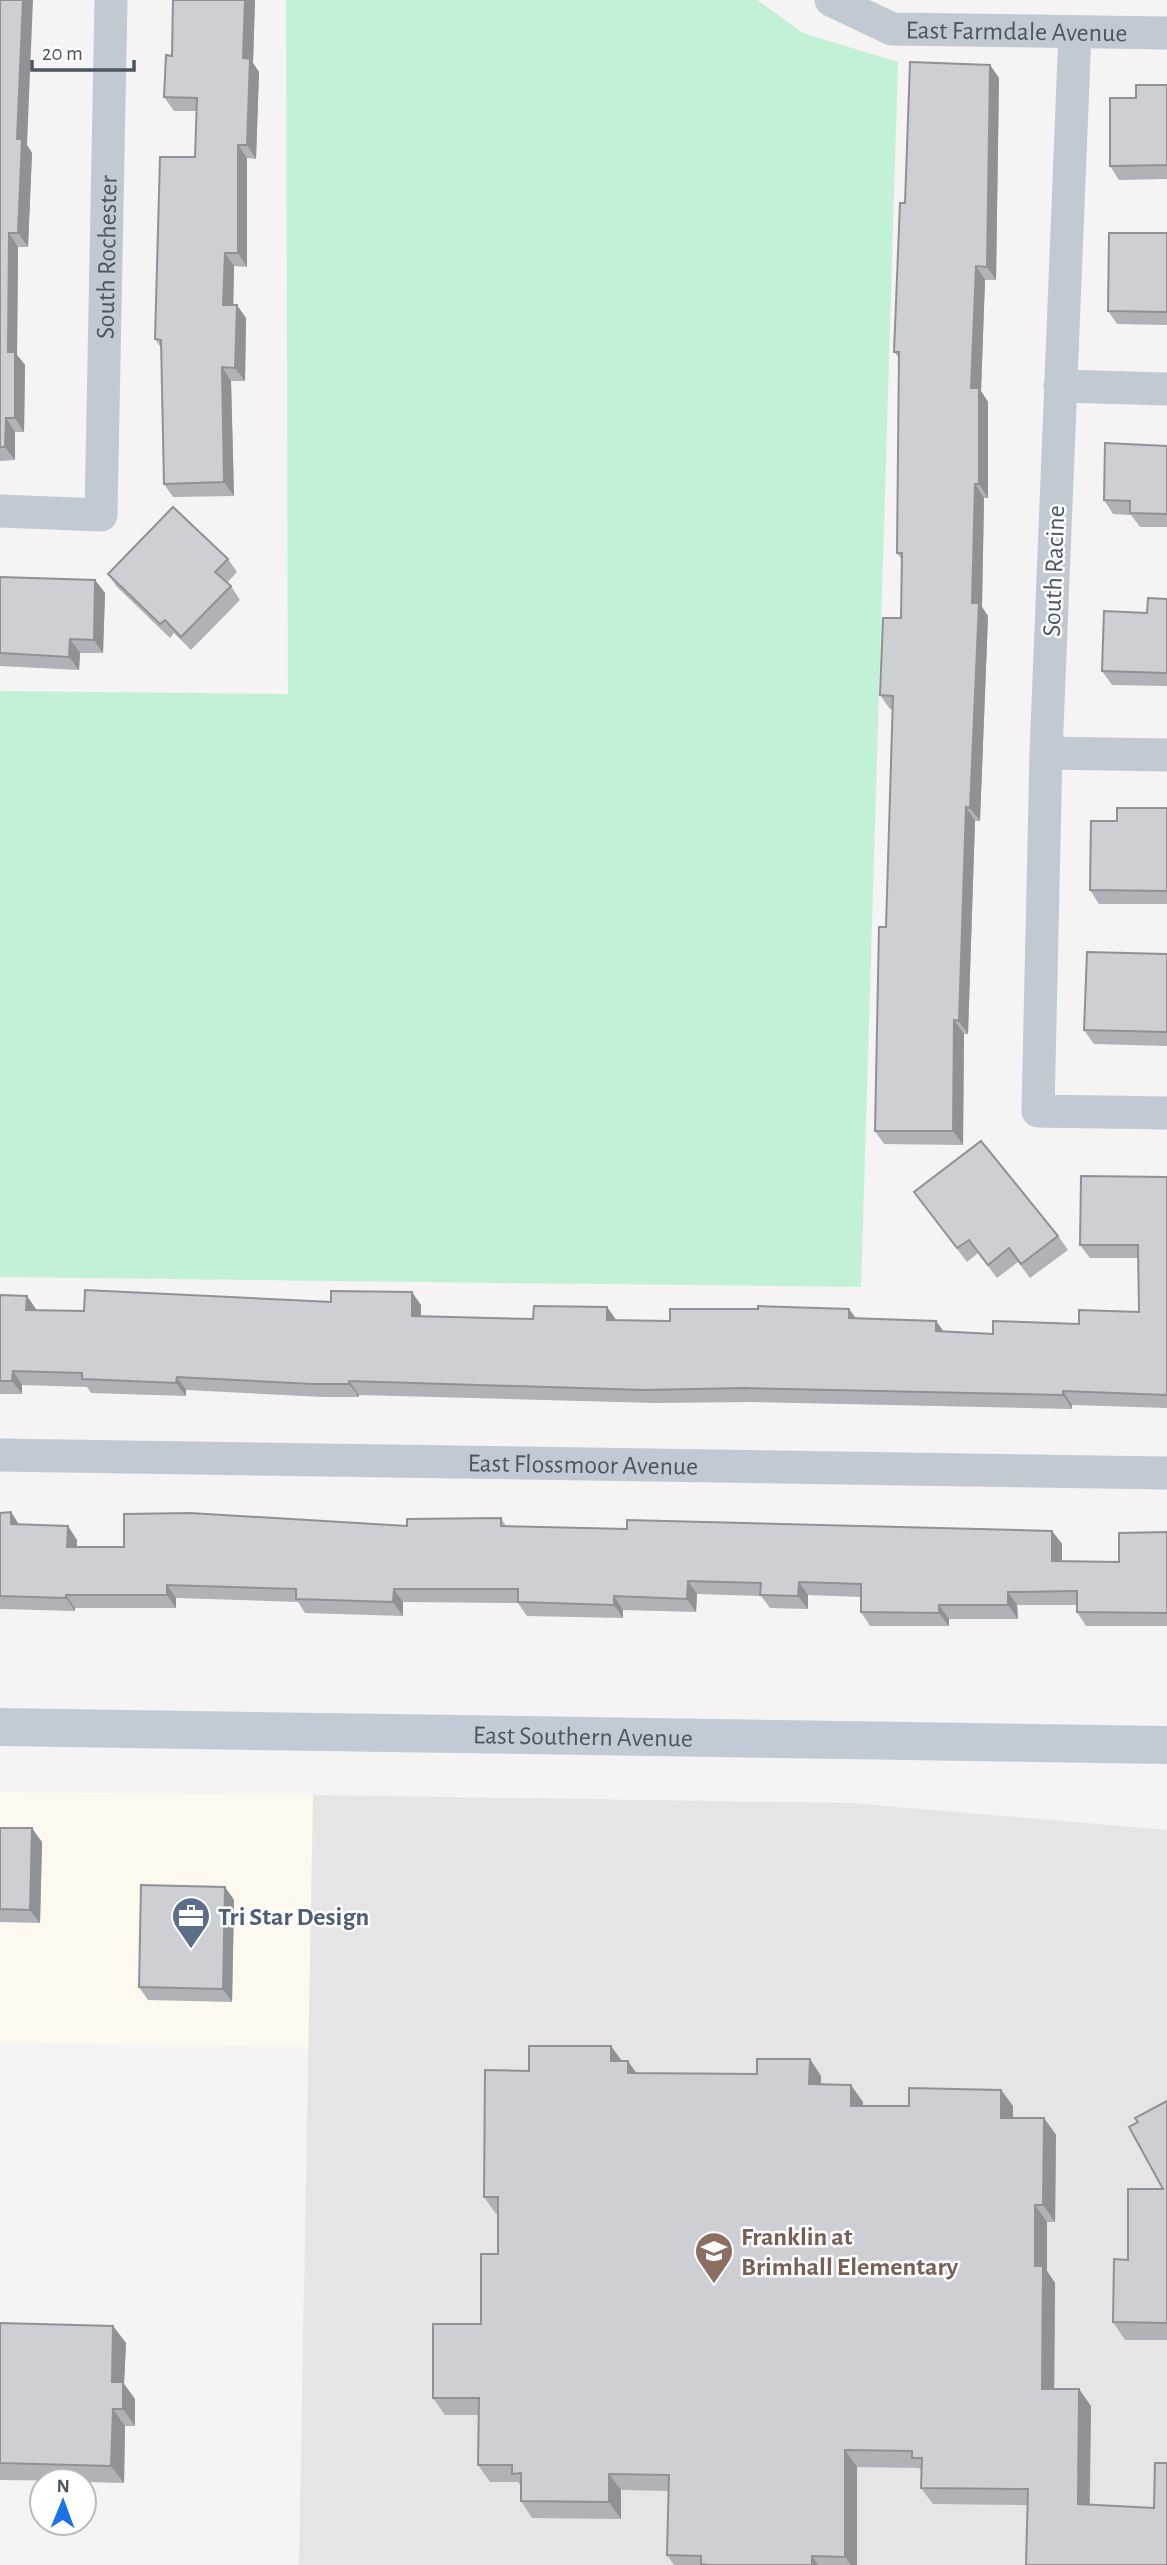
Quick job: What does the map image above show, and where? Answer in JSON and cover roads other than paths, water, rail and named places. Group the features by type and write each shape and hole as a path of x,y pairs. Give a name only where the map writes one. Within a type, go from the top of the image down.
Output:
{"main road":[{"name":"East Southern Avenue","path":"0,1727 1167,1745"}],"street":[{"name":"South Rochester","path":"0,511 101,515 111,0"},
{"name":"East Farmdale Avenue","path":"831,0 892,29 1167,33"},
{"name":"South Racine","path":"1075,32 1046,753 1038,1111 1167,1113"},
{"path":"1060,387 1167,389"},
{"path":"1046,753 1167,755"},
{"name":"East Flossmoor Avenue","path":"0,1455 1167,1473"}],"place":[{"name":"Tri Star Design","path":"191,1950"},
{"name":"Franklin at Brimhall Elementary","path":"714,2285"}]}
